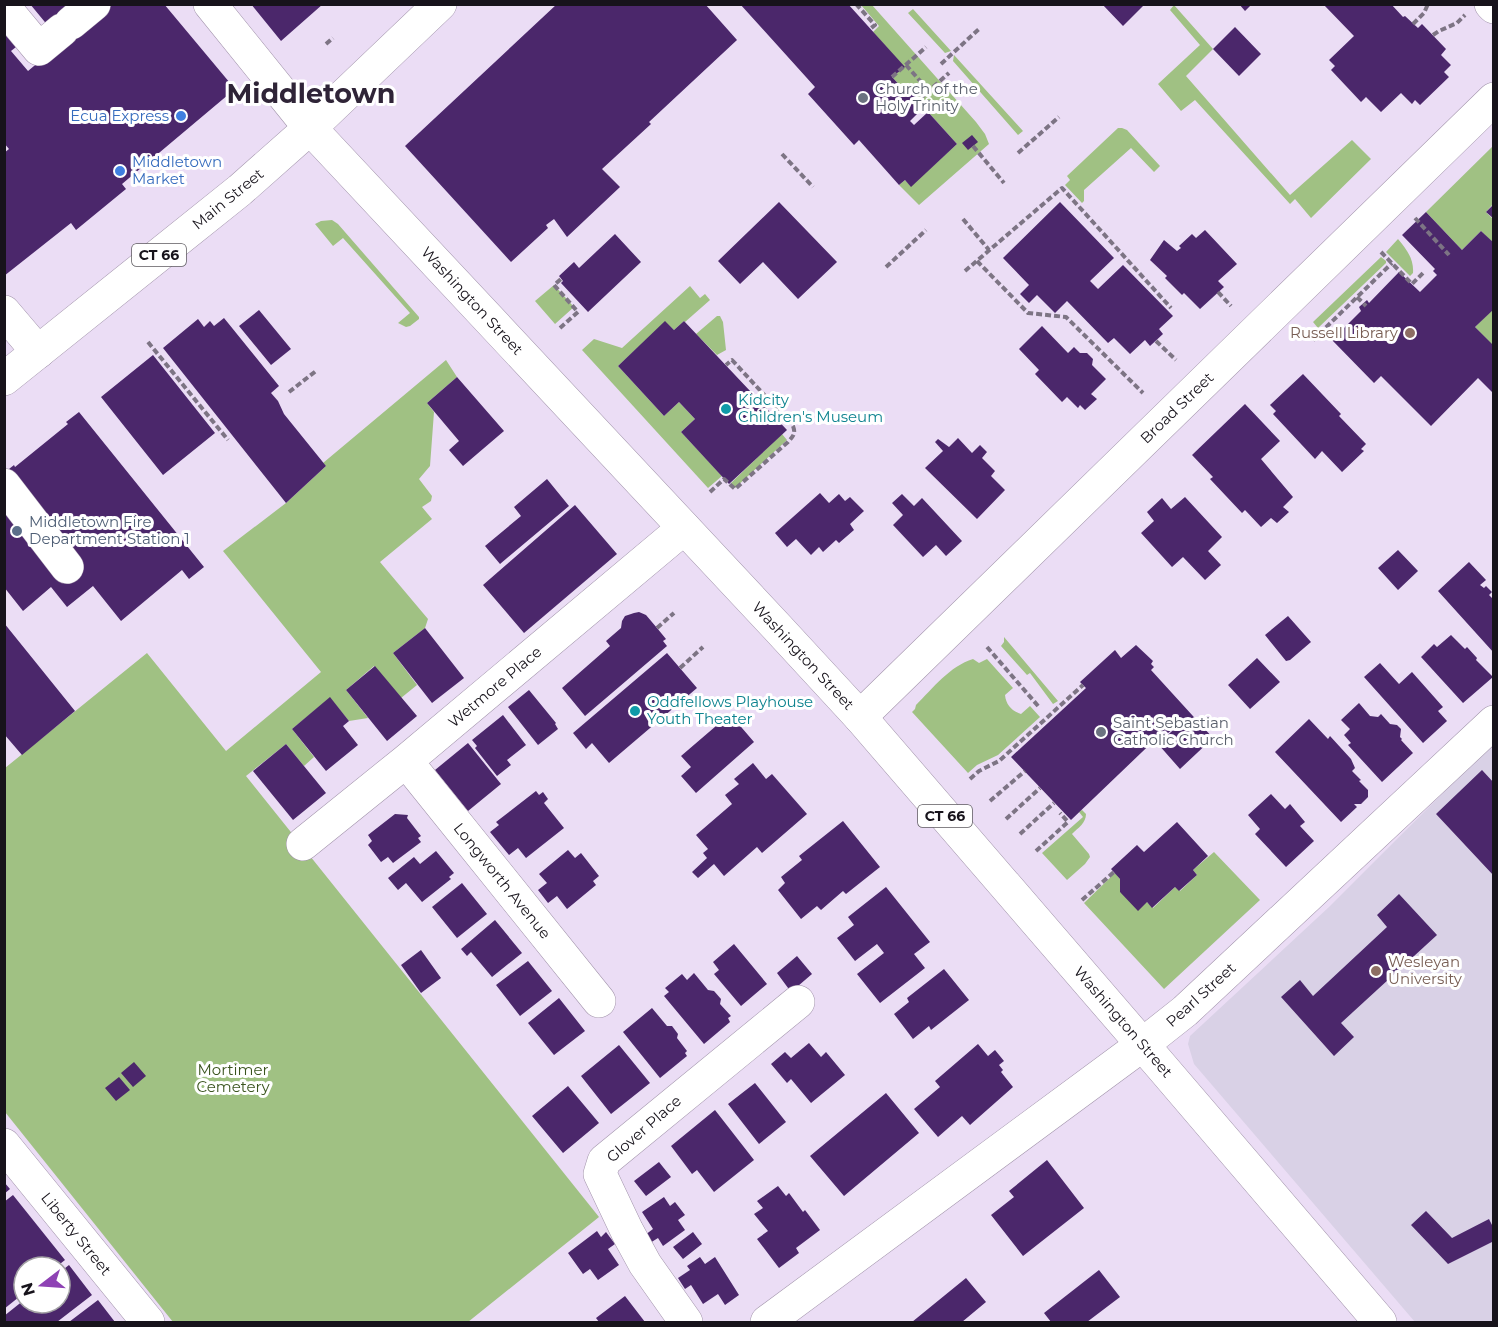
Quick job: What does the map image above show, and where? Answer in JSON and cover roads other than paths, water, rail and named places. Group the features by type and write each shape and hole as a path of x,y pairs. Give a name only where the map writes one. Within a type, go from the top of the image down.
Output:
{"main road":[{"name":"Washington Street","path":"210,4 310,128 860,717 1380,1323"},
{"name":"Main Street","path":"4,380 240,190 310,128 440,4"},
{"path":"4,7 39,49 76,19"},
{"name":"Broad Street","path":"860,717 1494,99"},
{"path":"4,312 39,352"},
{"path":"4,486 68,567"},
{"name":"Wetmore Place","path":"303,844 684,528"},
{"name":"Pearl Street","path":"767,1323 1185,1011 1494,722"},
{"name":"Longworth Avenue","path":"406,760 599,1001"},
{"name":"Glover Place","path":"686,1323 645,1264 627,1231 600,1174 604,1161 798,1002"},
{"name":"Liberty Street","path":"4,1145 148,1323"}],"place":[{"name":"Church of the Holy Trinity","path":"863,98"},
{"name":"Ecua Express","path":"181,116"},
{"name":"Middletown Market","path":"120,171"},
{"name":"Russell Library","path":"1410,333"},
{"name":"Kidcity Children's Museum","path":"726,409"},
{"name":"Middletown Fire Department Station 1","path":"17,531"},
{"name":"Oddfellows Playhouse Youth Theater","path":"635,711"},
{"name":"Saint Sebastian Catholic Church","path":"1101,732"},
{"name":"Wesleyan University","path":"1376,971"}],"district":[{"name":"Middletown","path":"311,94"}],"park label":[{"name":"Mortimer Cemetery","path":"233,1078"}]}
